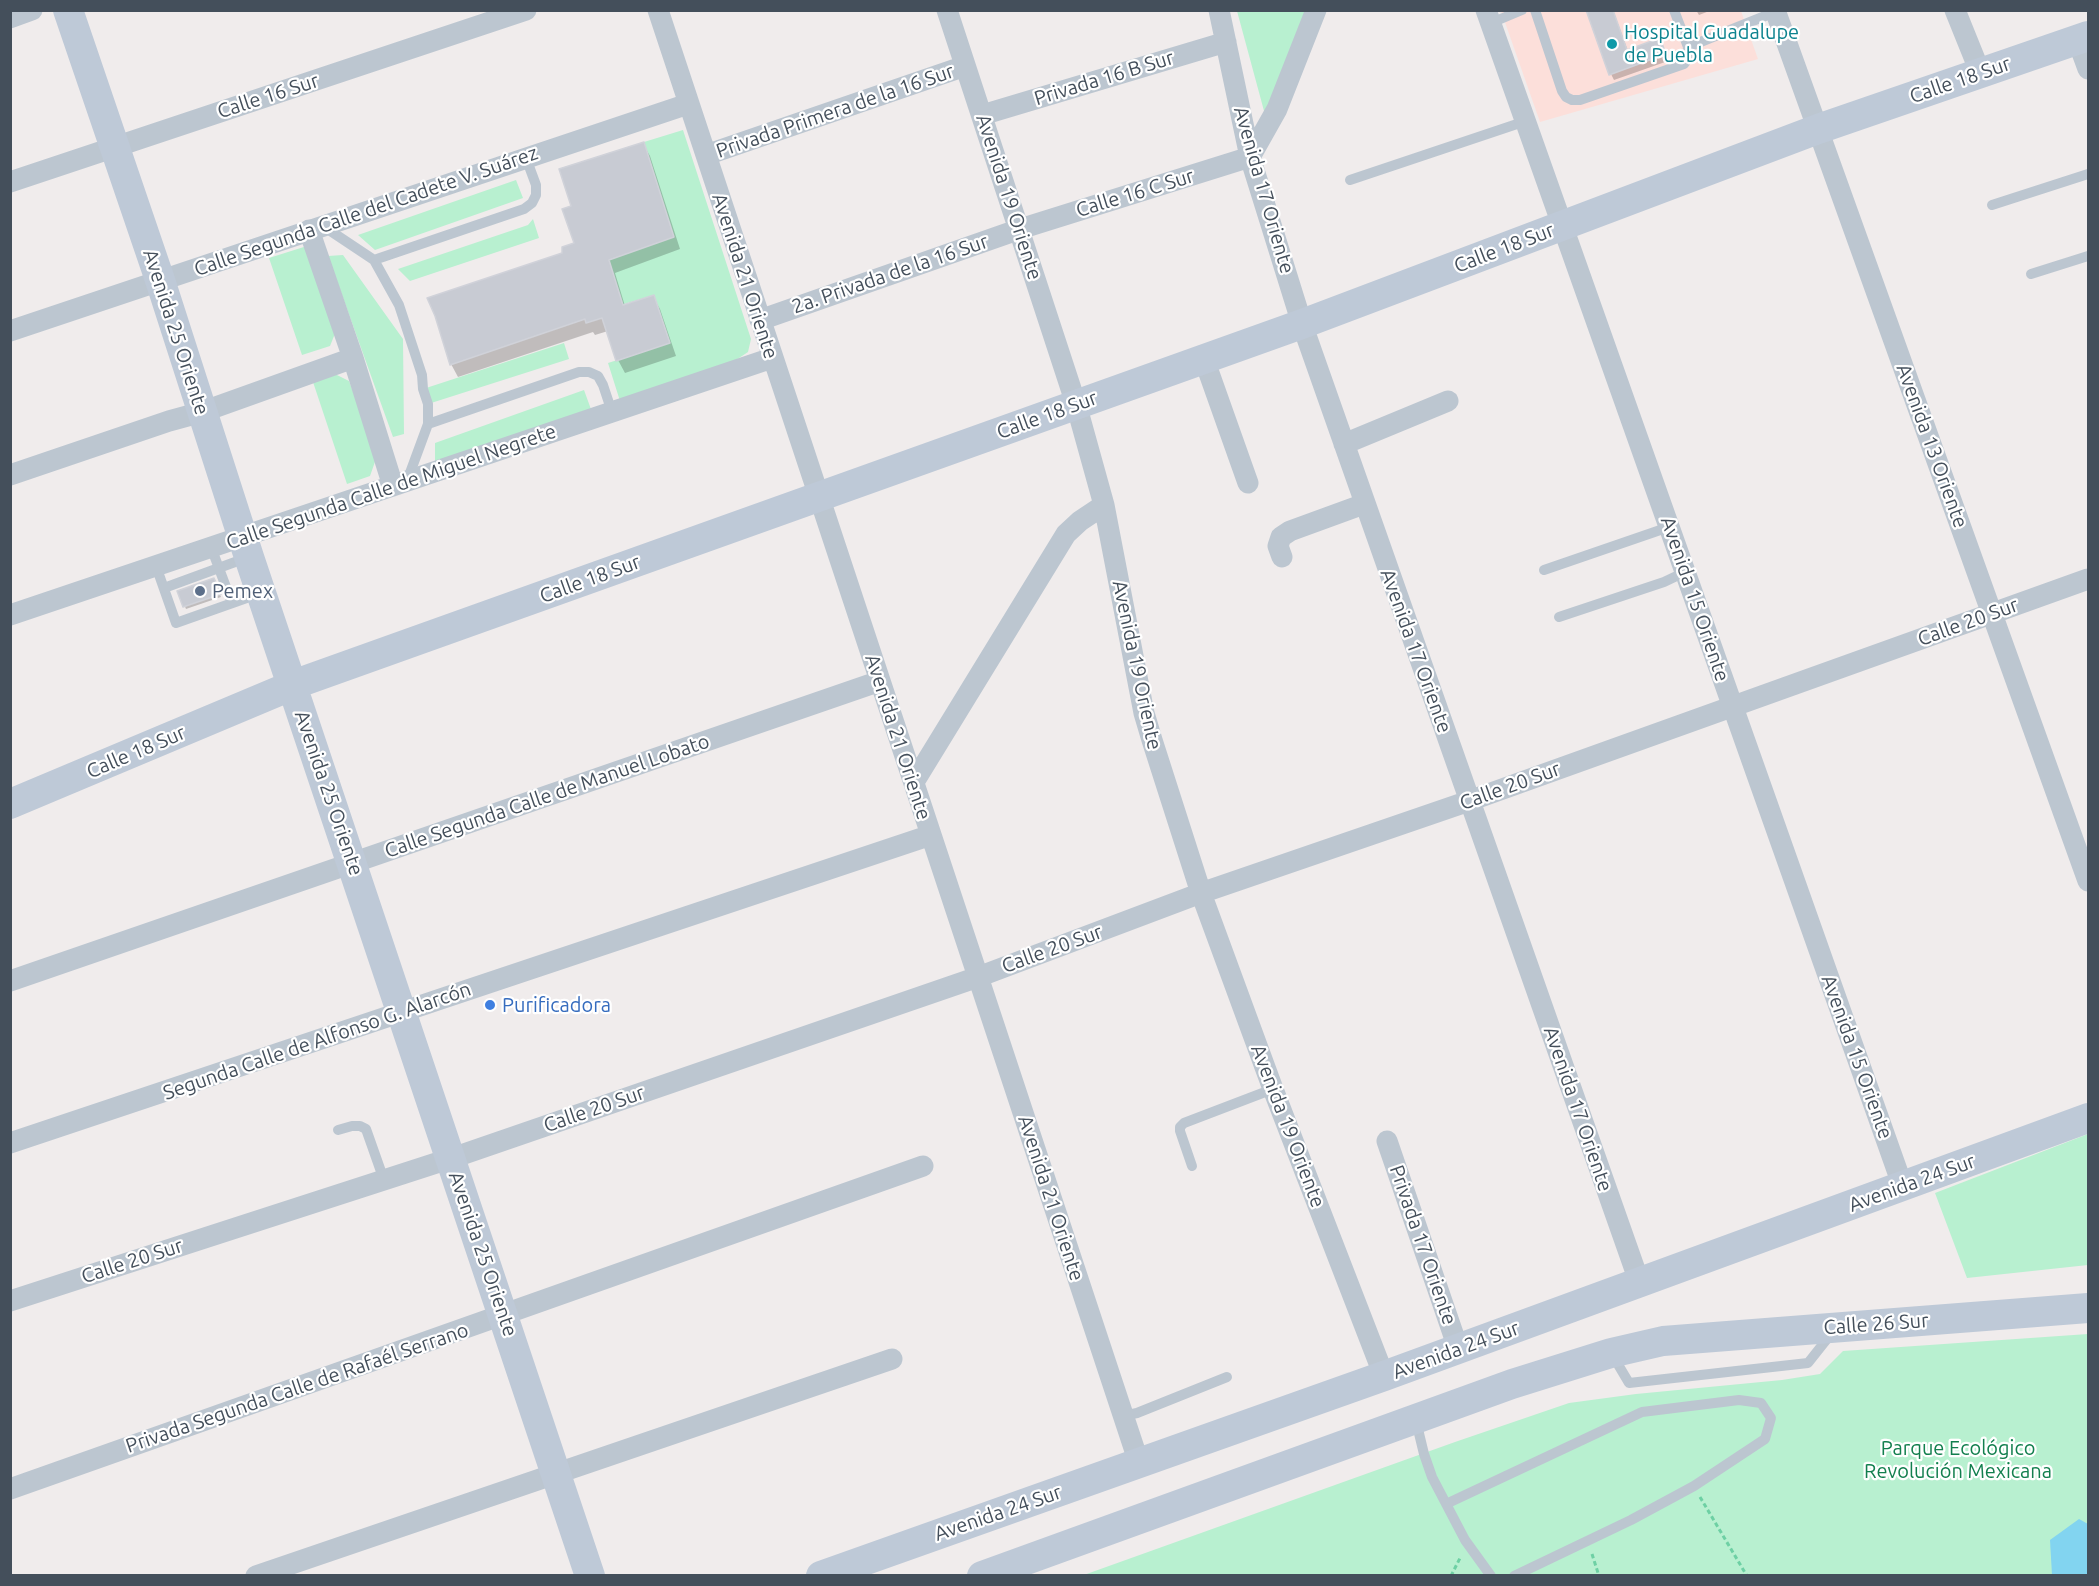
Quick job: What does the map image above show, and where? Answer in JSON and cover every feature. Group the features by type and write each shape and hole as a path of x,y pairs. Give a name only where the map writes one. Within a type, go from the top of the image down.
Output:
{"main road":[{"name":"Avenida 25 Oriente","path":"68,10 160,280 201,412 590,1575"},
{"name":"Calle 18 Sur","path":"10,804 293,686 1302,324 1818,129 2083,37"},
{"name":"Avenida 24 Sur","path":"821,1575 1640,1284 2088,1118"},
{"name":"Calle 26 Sur","path":"1611,1353 1663,1341 2088,1308"},
{"path":"982,1575 1415,1418 1611,1353"}],"street":[{"path":"10,18 32,10"},
{"name":"Calle 16 Sur","path":"10,182 526,10"},
{"name":"Avenida 21 Oriente","path":"658,10 1139,1463"},
{"name":"Avenida 19 Oriente","path":"947,10 1076,404 1104,505 1144,713 1202,893 1273,1089 1384,1376"},
{"name":"Avenida 17 Oriente","path":"1219,10 1250,157 1302,324 1640,1284"},
{"path":"1250,157 1277,109 1316,10"},
{"path":"1955,10 1980,72"},
{"name":"Avenida 13 Oriente","path":"1775,11 2088,881"},
{"name":"Avenida 15 Oriente","path":"1489,17 1903,1187"},
{"path":"2083,37 2088,69"},
{"name":"Privada 16 B Sur","path":"982,115 1226,42"},
{"name":"Privada Primera de la 16 Sur","path":"705,155 966,66"},
{"name":"Calle Segunda Calle del Cadete V. Suárez","path":"10,332 688,104"},
{"name":"Calle 16 C Sur","path":"1020,229 1250,157"},
{"path":"316,228 353,358 400,484"},
{"name":"2a. Privada de la 16 Sur","path":"760,320 1020,229"},
{"path":"10,475 201,412 353,358"},
{"name":"Calle Segunda Calle de Miguel Negrete","path":"10,615 211,547 246,547 400,484 772,358"},
{"path":"1204,359 1248,483"},
{"path":"1344,444 1448,401"},
{"path":"1282,557 1278,546 1281,537 1290,531 1364,504"},
{"path":"914,782 1066,534 1080,520 1104,505"},
{"name":"Calle 20 Sur","path":"10,1301 451,1158 978,976 1202,893 1469,801 2088,579"},
{"name":"Calle Segunda Calle de Manuel Lobato","path":"10,981 880,681"},
{"name":"Segunda Calle de Alfonso G. Alarcón","path":"10,1143 931,835"},
{"name":"Privada 17 Oriente","path":"1387,1141 1458,1348"},
{"name":"Privada Segunda Calle de Rafaél Serrano","path":"10,1489 923,1166"},
{"path":"256,1575 892,1359"}],"lane":[{"path":"1489,17 1522,10"},
{"path":"1535,10 1562,91 1572,100 1580,100 1679,67 1687,60 1688,47 1674,10"},
{"path":"1688,47 1775,11"},
{"path":"1350,180 1526,121"},
{"path":"374,260 524,209 532,203 536,195 536,185 526,158"},
{"path":"1992,205 2088,174"},
{"path":"316,228 374,260 399,305 422,375 423,389 428,404 428,424 400,484"},
{"path":"2031,274 2088,256"},
{"path":"428,424 579,372 589,372 598,376 612,412"},
{"path":"1544,570 1670,527"},
{"path":"211,547 232,603"},
{"path":"164,588 219,568 246,547"},
{"path":"156,566 176,623 262,593"},
{"path":"1559,617 1664,582 1685,572"},
{"path":"1192,1166 1180,1131 1184,1123 1273,1089"},
{"path":"338,1130 352,1126 366,1129 384,1180"},
{"path":"1611,1353 1629,1383 1784,1366 1808,1363 1838,1327"},
{"path":"1123,1416 1137,1413 1227,1377"},
{"path":"1446,1504 1642,1412 1739,1400 1761,1403 1772,1418 1765,1439 1694,1486 1631,1520 1514,1575"},
{"path":"1415,1418 1432,1478 1465,1540 1491,1575"}],"path":[{"path":"1694,1486 1747,1575"},
{"path":"1588,1540 1599,1575"}],"shaded area":[{"path":"1501,11 1741,11 1758,59 1540,122"}],"green space":[{"path":"1237,11 1308,11 1267,122"},
{"path":"683,130 751,339 748,352 724,368 620,401 608,363 670,343 654,295 611,308 597,264 674,237 644,142"},
{"path":"516,180 523,198 375,250 358,235"},
{"path":"533,219 539,238 410,281 398,269 528,225"},
{"path":"307,246 336,331 330,346 302,355 269,258"},
{"path":"343,255 403,339 404,434 393,437 328,256"},
{"path":"564,343 569,359 428,404 423,389"},
{"path":"335,374 349,381 377,456 370,476 347,484 313,382"},
{"path":"584,390 592,412 435,465 435,443"},
{"path":"2088,1134 2088,1265 1967,1278 1935,1193"},
{"name":"Parque Ecológico Revolución Mexicana","path":"2088,1334 2088,1575 1081,1576 1569,1403 1820,1374 1843,1351"}],"water":[{"path":"2079,1519 2088,1524 2088,1575 2052,1575 2050,1540"}],"building":[{"name":"Hospital Guadalupe de Puebla","path":"1586,10 1613,10 1627,50 1660,38 1666,54 1609,75"},
{"path":"644,142 674,237 609,260 623,305 654,295 670,343 616,361 602,318 586,323 585,319 450,365 427,298 562,253 562,247 574,243 562,209 571,206 559,169"},
{"name":"Pemex","path":"214,578 221,594 183,607 177,591"}],"place":[{"name":"Hospital Guadalupe de Puebla","path":"1612,44"},
{"name":"Pemex","path":"200,591"},
{"name":"Purificadora","path":"490,1005"}]}
